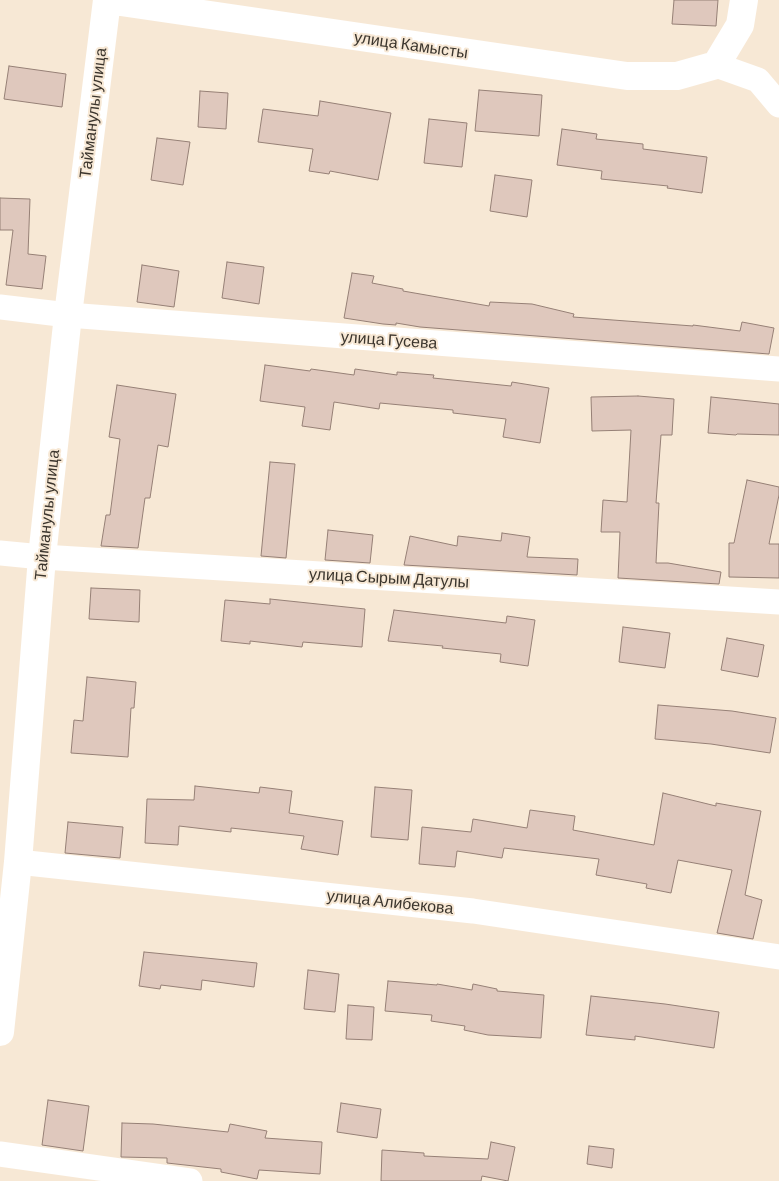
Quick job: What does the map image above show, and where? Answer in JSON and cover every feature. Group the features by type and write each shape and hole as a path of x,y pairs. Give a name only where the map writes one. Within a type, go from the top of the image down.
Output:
{"street":[{"name":"улица Камысты","path":"107,0 627,76 678,76 716,65"},
{"name":"Тайманулы улица","path":"0,1032 9,861 68,315 107,0"},
{"path":"744,0 740,25 716,65 758,80 779,105"},
{"name":"улица Гусева","path":"0,307 68,315 779,369"},
{"name":"улица Сырым Датулы","path":"0,553 42,558 779,602"},
{"name":"улица Алибекова","path":"9,861 473,911 779,958"},
{"path":"0,1154 190,1181"}],"building":[{"path":"674,0 718,0 716,26 672,24"},
{"path":"9,66 66,74 62,107 4,99"},
{"path":"479,90 542,95 539,136 475,131"},
{"path":"200,91 228,93 226,129 198,127"},
{"path":"320,101 391,113 378,180 330,171 329,174 309,171 313,149 258,142 263,109 318,116"},
{"path":"429,119 467,123 462,167 424,163"},
{"path":"562,129 597,134 596,139 643,144 643,149 707,157 702,193 667,188 668,186 601,179 602,171 557,165"},
{"path":"157,138 190,142 183,185 151,180"},
{"path":"495,175 532,180 527,217 490,211"},
{"path":"0,198 30,199 28,254 46,256 42,289 6,285 13,230 0,230"},
{"path":"227,262 264,267 259,304 222,298"},
{"path":"142,265 179,271 174,307 137,302"},
{"path":"352,273 374,276 372,283 403,289 403,291 489,306 490,302 532,304 574,314 573,317 693,325 740,331 742,322 774,328 769,354 420,327 396,323 396,325 383,324 344,318"},
{"path":"265,365 354,375 355,369 397,375 397,372 434,375 433,378 511,386 512,382 549,388 540,443 503,437 506,419 453,413 453,410 380,403 379,409 334,402 330,430 302,426 305,407 260,401"},
{"path":"117,385 176,394 168,447 158,445 150,498 145,498 138,548 101,546 106,515 110,515 120,439 109,437"},
{"path":"638,396 674,399 672,435 661,435 656,503 659,503 656,563 668,563 721,572 719,584 618,578 620,532 601,532 603,500 627,502 631,430 592,431 591,397"},
{"path":"711,397 779,404 779,435 708,433"},
{"path":"270,462 295,464 286,558 261,556"},
{"path":"747,480 779,487 769,544 779,544 779,578 729,577 729,543 734,543"},
{"path":"328,530 373,535 370,563 325,560"},
{"path":"502,533 530,537 527,557 578,559 577,575 404,565 410,536 457,546 458,536 501,541"},
{"path":"91,588 140,590 139,622 89,619"},
{"path":"270,599 365,609 362,647 303,642 302,647 250,641 250,644 221,641 225,600 270,604"},
{"path":"394,610 506,623 507,616 535,620 528,666 500,662 501,654 388,641"},
{"path":"623,627 670,633 665,668 619,662"},
{"path":"727,638 764,645 758,677 721,670"},
{"path":"87,677 136,682 134,708 131,708 128,757 71,753 74,720 83,721"},
{"path":"658,705 732,711 776,718 770,753 711,744 655,739"},
{"path":"195,786 259,793 260,787 292,791 289,813 343,821 338,855 301,849 304,836 231,828 231,832 179,826 178,845 145,843 147,799 194,800"},
{"path":"375,787 412,790 408,840 371,837"},
{"path":"663,793 716,806 716,803 761,811 745,895 762,900 753,939 717,933 732,870 678,860 671,893 646,888 647,884 596,875 599,859 504,848 502,858 457,851 455,867 419,864 422,827 471,832 473,819 527,828 530,810 575,816 573,830 654,845"},
{"path":"68,822 123,827 120,858 65,853"},
{"path":"144,952 257,963 254,987 202,980 201,990 161,985 160,989 139,986"},
{"path":"308,970 339,974 335,1012 304,1009"},
{"path":"388,981 437,984 472,990 473,984 497,989 497,991 544,995 541,1038 488,1035 464,1030 465,1026 431,1021 432,1015 385,1011"},
{"path":"591,996 719,1012 714,1048 635,1036 635,1040 586,1035"},
{"path":"348,1005 374,1007 372,1040 346,1039"},
{"path":"48,1100 89,1106 83,1151 42,1145"},
{"path":"341,1103 381,1109 377,1138 337,1132"},
{"path":"122,1123 153,1124 228,1132 230,1124 267,1131 265,1138 322,1142 320,1174 259,1170 257,1179 221,1172 221,1169 167,1163 167,1158 121,1157"},
{"path":"491,1142 515,1147 508,1181 482,1176 481,1181 381,1181 382,1150 424,1153 424,1156 488,1159"},
{"path":"589,1146 614,1149 612,1168 587,1164"}]}
